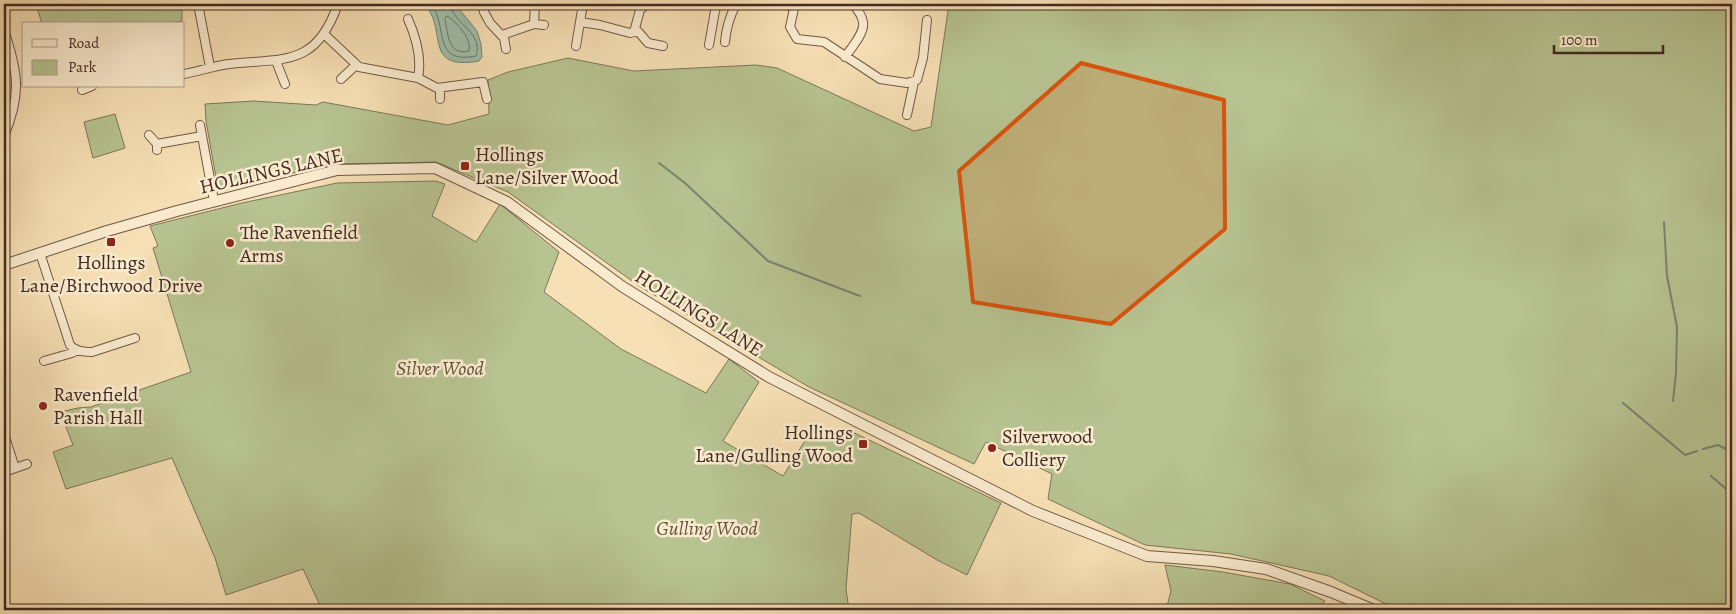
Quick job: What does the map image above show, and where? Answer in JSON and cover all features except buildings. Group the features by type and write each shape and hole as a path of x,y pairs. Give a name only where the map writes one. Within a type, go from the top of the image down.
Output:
{"street":[{"path":"198,4 210,68"},
{"path":"185,74 227,64 276,61 297,55 307,50 324,34 338,4"},
{"path":"482,4 490,23 502,35 506,49"},
{"path":"534,24 535,4"},
{"path":"576,46 584,4"},
{"path":"580,22 630,33 636,29 640,10 647,4"},
{"path":"707,4 716,4 709,45"},
{"path":"725,42 726,30 736,4"},
{"path":"782,4 794,5 790,27 797,39 824,42 880,79 907,83 914,82"},
{"path":"845,57 864,25 854,4"},
{"path":"408,19 417,42 420,67 418,78"},
{"path":"907,116 914,82 917,80 921,70 927,20"},
{"path":"502,35 534,24 544,25"},
{"path":"636,29 648,43 663,46"},
{"path":"4,30 11,52 16,80 16,95 8,115 4,136"},
{"path":"324,34 356,65 390,74 418,78 434,87 440,88 483,82 487,100"},
{"path":"276,61 285,84"},
{"path":"341,79 356,65"},
{"path":"82,90 87,88"},
{"path":"440,88 440,99"},
{"path":"200,125 214,201"},
{"path":"149,135 157,147 202,136"},
{"name":"HOLLINGS LANE","path":"4,265 107,231 214,201 337,170 435,168 507,202 623,287 769,377 1033,511 1147,556 1212,560 1266,570 1331,592 1374,610"},
{"path":"40,253 70,345 77,350 92,352 134,338"},
{"path":"44,361 77,350"},
{"path":"4,434 14,468"},
{"path":"4,472 27,464"}],"highlighted area":[{"path":"1081,63 1224,100 1225,229 1111,324 973,302 959,171"}],"green space":[{"path":"36,4 182,4 182,21 174,22 41,22"},
{"path":"949,4 1732,4 1732,610 1398,610 1329,576 1231,554 1145,545 1048,499 1052,474 986,442 974,464 809,387 639,286 508,192 436,162 335,164 218,189 206,121 205,104 254,101 316,105 323,102 448,125 489,114 488,80 508,72 568,58 634,71 756,65 777,68 914,131 931,127"},
{"path":"115,114 125,148 93,158 84,122"},
{"path":"436,181 445,184 432,216 476,242 500,204 559,252 544,292 621,349 706,393 729,359 759,382 723,441 783,476 816,423 824,431 837,434 844,428 1001,503 967,575 937,560 859,513 852,514 846,589 849,610 322,610 303,569 226,595 215,558 172,458 66,489 53,452 73,445 60,412 91,407 191,372 153,248 158,246 150,226 242,203 337,183"},
{"path":"1165,565 1223,572 1290,584 1325,601 1318,610 1166,610 1171,591"}],"water":[{"path":"424,4 455,4 477,31 482,57 479,61 461,62 449,60 443,54 439,46 431,14"}],"waterway":[{"path":"659,163 685,183 768,261 860,296"},
{"path":"1664,222 1667,276 1677,327 1673,401"},
{"path":"1623,403 1685,455 1697,451"},
{"path":"1703,449 1718,445 1732,452"},
{"path":"1711,476 1732,494"}],"place":[{"name":"Hollings Lane/Silver Wood","path":"465,166"},
{"name":"Hollings Lane/Birchwood Drive","path":"111,242"},
{"name":"The Ravenfield Arms","path":"230,243"},
{"name":"Ravenfield Parish Hall","path":"43,406"},
{"name":"Hollings Lane/Gulling Wood","path":"863,444"},
{"name":"Silverwood Colliery","path":"992,448"}],"park label":[{"name":"Silver Wood","path":"440,368"},
{"name":"Gulling Wood","path":"707,528"}]}
